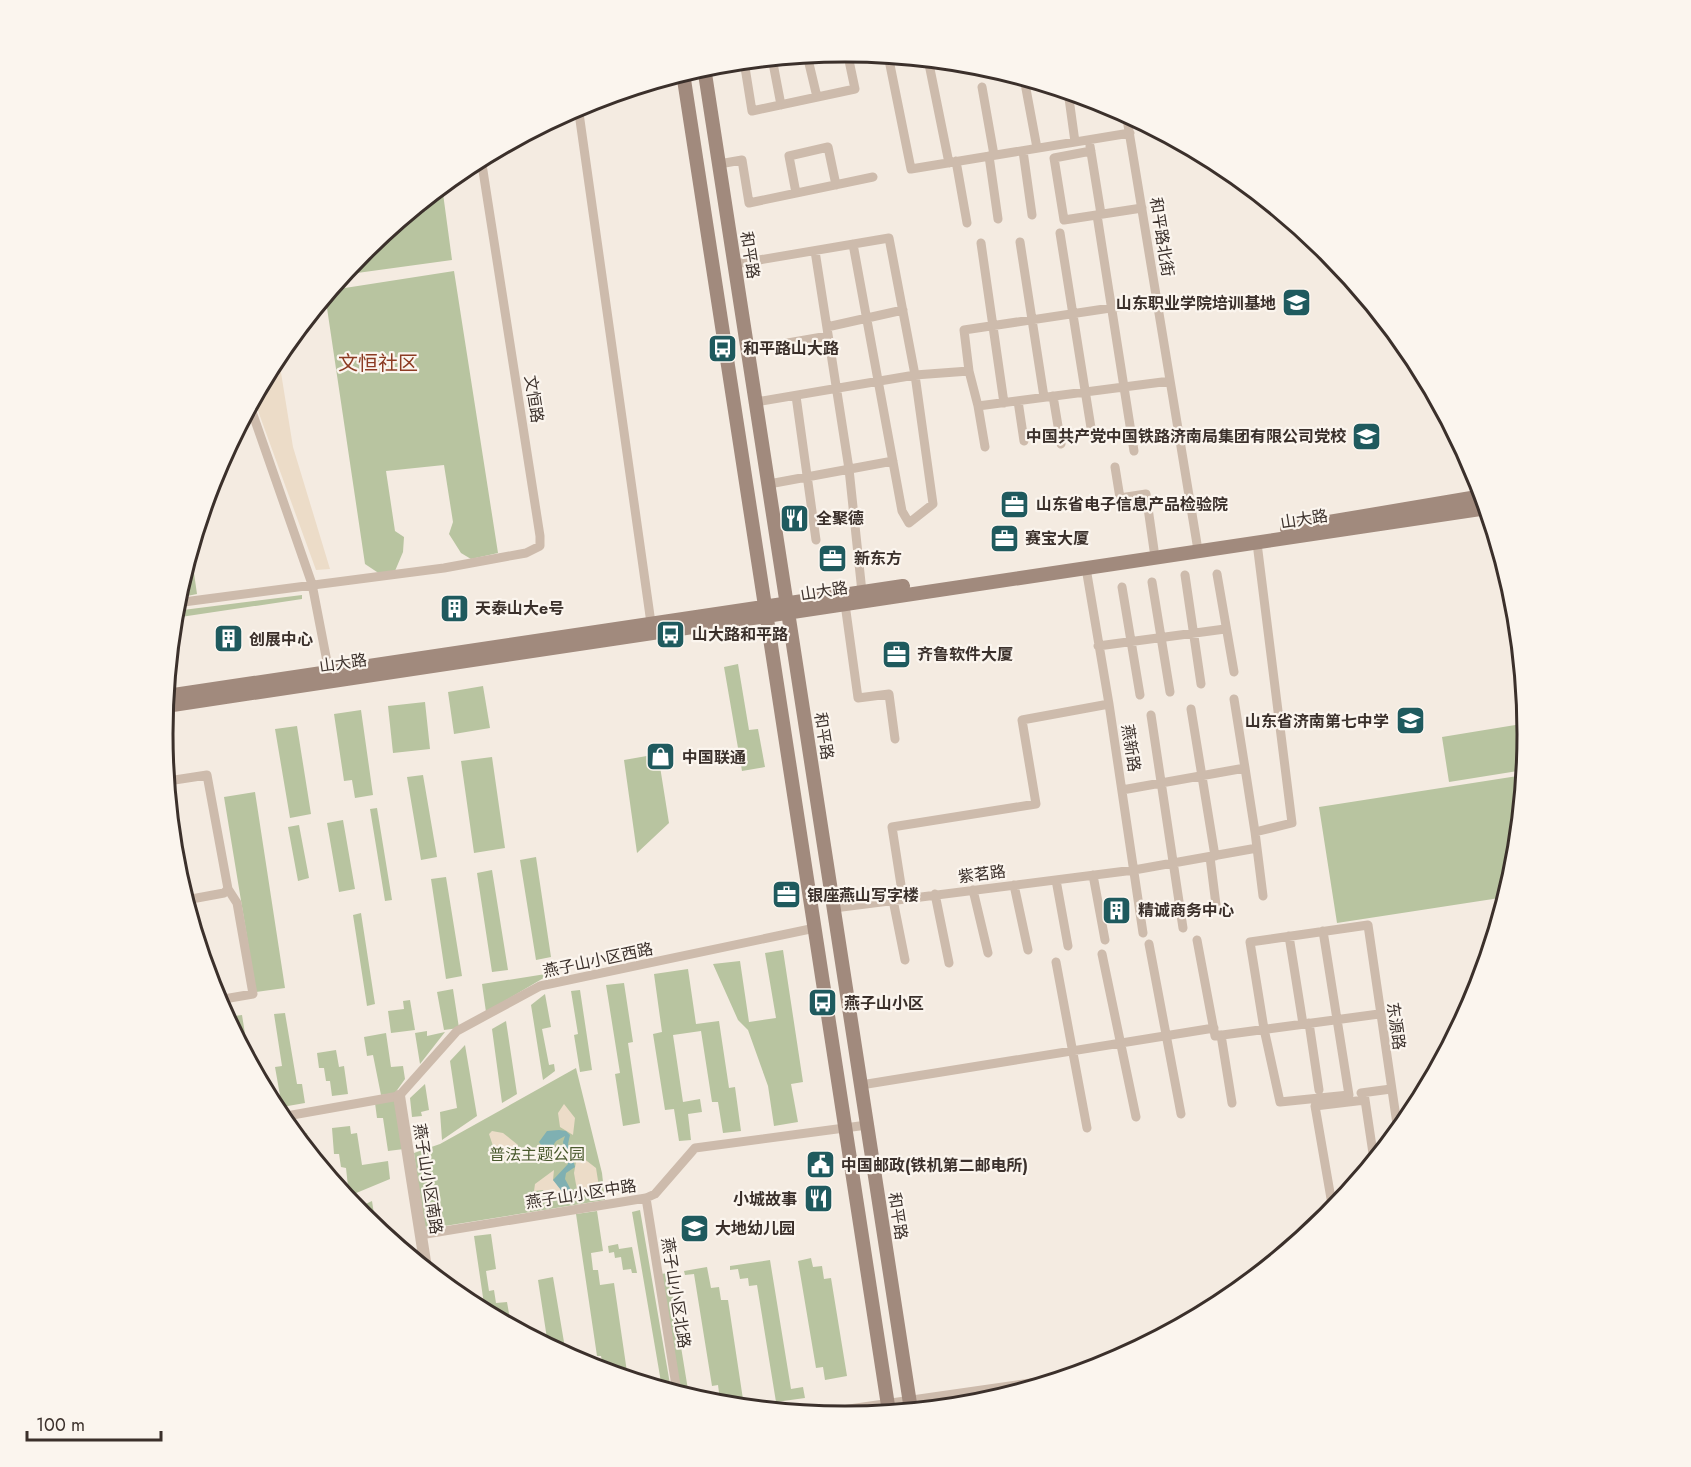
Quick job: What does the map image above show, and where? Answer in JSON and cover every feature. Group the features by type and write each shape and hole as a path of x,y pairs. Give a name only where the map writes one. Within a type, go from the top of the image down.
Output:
{"main road":[{"name":"和平路","path":"705,76 910,1402"},
{"path":"684,81 887,1404"},
{"name":"山大路","path":"174,705 766,612 862,592 1197,544 1474,497"},
{"name":"山大路","path":"787,608 845,604 1479,509"},
{"name":"山大路","path":"175,695 651,623 766,612"}],"street":[{"path":"745,69 752,111 855,89 849,62"},
{"path":"809,63 817,97"},
{"path":"890,63 911,169 1130,133"},
{"path":"773,66 781,105"},
{"path":"930,67 967,223"},
{"path":"1025,86 1037,148"},
{"path":"982,87 998,219"},
{"path":"1069,100 1075,142"},
{"path":"580,117 651,623"},
{"name":"和平路北街","path":"1128,124 1197,544"},
{"path":"1089,140 1111,308 1134,451"},
{"path":"796,193 789,156 828,147 836,185"},
{"path":"1023,151 1032,215"},
{"path":"1091,152 1054,158 1064,220 1142,208"},
{"path":"719,164 742,160 750,203 873,177"},
{"name":"文恒路","path":"312,584 444,568 526,554 540,546 483,169"},
{"path":"1059,233 1092,434"},
{"path":"735,264 815,251 853,244 889,238 915,375 933,504 909,523 902,511 853,244"},
{"path":"1020,242 1032,320 1048,397 1061,444"},
{"path":"981,243 1004,403"},
{"path":"815,251 849,469 862,592"},
{"path":"985,447 969,371 964,330 1157,301"},
{"path":"782,344 867,318 903,310"},
{"path":"756,402 915,375 969,371"},
{"path":"978,406 1170,381"},
{"path":"796,396 816,540"},
{"path":"1018,401 1024,441"},
{"path":"252,420 312,584 329,672"},
{"path":"769,484 893,461"},
{"path":"1115,467 1120,498 1146,494 1154,550"},
{"path":"1255,832 1292,823 1257,543"},
{"name":"燕新路","path":"1086,568 1143,933"},
{"path":"1217,574 1234,672"},
{"path":"1185,575 1201,684"},
{"path":"1152,582 1170,692"},
{"path":"186,602 312,584"},
{"path":"1122,587 1140,695"},
{"path":"845,604 858,698 889,694 895,739"},
{"path":"1098,646 1225,629"},
{"path":"1234,699 1263,896"},
{"path":"905,960 892,827 1036,804 1023,720 1109,704"},
{"path":"1191,709 1202,776 1216,905"},
{"path":"1151,715 1183,928"},
{"path":"1122,790 1245,768"},
{"path":"175,780 207,775 228,889 237,903 253,994 228,998"},
{"name":"紫茗路","path":"834,908 1134,870 1257,848"},
{"path":"1093,875 1105,940"},
{"path":"1056,880 1068,946"},
{"path":"1014,885 1028,950"},
{"path":"194,899 224,893 228,889"},
{"path":"973,890 988,953"},
{"path":"935,894 949,963"},
{"name":"东源路","path":"1323,931 1368,925 1379,1014 1396,1119"},
{"name":"燕子山小区西路","path":"399,1096 457,1030 540,987 815,928"},
{"path":"1349,1095 1323,931 1250,942 1263,1029 1280,1102 1349,1095 1365,1096"},
{"path":"1289,936 1319,1090"},
{"path":"1197,940 1215,1036 1379,1014"},
{"path":"1149,944 1181,1114"},
{"path":"1102,954 1136,1117"},
{"path":"1056,962 1087,1128"},
{"path":"861,1085 1214,1028"},
{"path":"1221,1035 1232,1103"},
{"path":"1331,1198 1315,1106 1391,1089"},
{"path":"293,1115 399,1096"},
{"name":"燕子山小区南路","path":"399,1096 424,1257"},
{"path":"1365,1096 1373,1151"},
{"name":"燕子山小区中路","path":"420,1235 646,1198 655,1194 695,1148 867,1125"},
{"name":"燕子山小区北路","path":"646,1198 676,1384"}],"green space":[{"path":"443,195 452,260 357,273 402,228 422,212 426,211 426,209"},
{"path":"454,271 498,553 471,559 461,553 449,534 453,522 444,465 386,471 395,531 404,537 403,552 395,571 380,574 365,564 327,308 341,289"},
{"path":"194,570 197,594 187,596"},
{"path":"302,595 302,599 184,617 185,610"},
{"path":"738,664 749,730 758,729 765,767 742,771 724,667"},
{"path":"483,686 490,728 454,734 448,692"},
{"path":"425,702 430,749 393,753 388,706"},
{"path":"361,710 373,795 355,798 352,780 344,781 334,714"},
{"path":"1518,725 1516,771 1449,782 1442,737"},
{"path":"297,726 311,814 290,818 275,729"},
{"path":"658,754 669,823 637,853 624,760"},
{"path":"492,757 505,848 474,853 461,761"},
{"path":"423,775 437,857 421,860 407,777"},
{"path":"1516,776 1512,821 1497,898 1337,923 1319,807"},
{"path":"255,792 285,988 256,992 224,797"},
{"path":"377,808 392,900 385,901 370,809"},
{"path":"343,820 355,889 339,892 327,823"},
{"path":"299,825 309,878 298,881 288,827"},
{"path":"536,857 551,957 536,960 520,860"},
{"path":"492,870 508,970 492,972 477,873"},
{"path":"446,877 462,976 446,979 431,879"},
{"path":"361,913 375,1004 367,1006 353,915"},
{"path":"783,950 803,1082 791,1084 798,1122 774,1126 768,1086 748,1030 738,1020 713,964 740,961 749,1022 776,1018 765,953"},
{"path":"688,969 696,1024 719,1021 729,1088 735,1087 741,1131 723,1133 718,1102 712,1102 701,1031 673,1035 683,1102 700,1099 702,1112 688,1114 691,1140 679,1141 674,1109 665,1110 653,1034 662,1032 654,974"},
{"path":"552,973 486,1012 482,984"},
{"path":"624,983 633,1042 628,1043 640,1123 623,1126 615,1074 620,1073 606,985"},
{"path":"453,989 459,1028 444,1030 437,992"},
{"path":"580,990 592,1070 580,1072 574,1035 578,1034 571,991"},
{"path":"545,994 551,1027 542,1029 549,1065 554,1064 555,1071 543,1080 531,1005"},
{"path":"410,1000 415,1030 391,1033 388,1011 404,1009 403,1001"},
{"path":"285,1013 297,1084 302,1084 305,1103 287,1106 280,1095 275,1067 282,1066 274,1014"},
{"path":"242,1015 245,1035 243,1031 236,1016"},
{"path":"506,1021 517,1094 502,1103 492,1029"},
{"path":"427,1031 427,1036 445,1032 420,1064 415,1033"},
{"path":"386,1033 391,1067 403,1066 405,1079 395,1093 381,1095 373,1055 367,1056 364,1037"},
{"path":"465,1045 477,1116 442,1140 440,1112 457,1108 450,1061"},
{"path":"336,1050 339,1067 344,1066 348,1094 332,1096 330,1081 326,1081 324,1068 319,1068 317,1053"},
{"name":"普法主题公园","path":"576,1068 602,1173 605,1200 426,1229 421,1211 414,1153 440,1144"},
{"path":"425,1084 429,1110 421,1112 422,1116 412,1117 410,1098"},
{"path":"397,1100 404,1149 388,1151 383,1118 377,1118 375,1103"},
{"path":"350,1126 351,1134 357,1133 362,1165 388,1161 390,1179 355,1193 348,1185 346,1168 341,1167 339,1154 334,1154 332,1128"},
{"path":"372,1201 374,1213 370,1209 365,1204"},
{"path":"640,1210 670,1382 661,1380 632,1212"},
{"path":"597,1211 603,1251 591,1253 593,1270 598,1270 600,1285 614,1283 627,1369 597,1356 576,1214"},
{"path":"491,1234 496,1269 486,1271 489,1291 494,1290 496,1303 507,1302 509,1315 483,1299 474,1236"},
{"path":"618,1244 619,1249 632,1247 637,1273 632,1273 631,1269 623,1270 621,1257 615,1258 614,1252 609,1253 608,1246"},
{"path":"811,1258 813,1267 822,1266 824,1279 831,1278 847,1376 825,1380 823,1367 816,1368 798,1261"},
{"path":"770,1260 791,1389 803,1387 805,1398 776,1402 757,1285 749,1286 748,1278 740,1279 738,1269 730,1270 730,1266"},
{"path":"707,1267 711,1288 719,1287 721,1300 728,1300 743,1398 719,1394 718,1385 712,1386 694,1274 685,1275 684,1271"},
{"path":"669,1273 687,1387 679,1385 660,1274"},
{"path":"553,1277 564,1343 546,1335 538,1280"}],"shaded area":[{"path":"281,370 293,447 330,569 316,570 257,409"},
{"path":"564,1104 575,1118 573,1135 560,1127 558,1113"},
{"path":"492,1131 503,1133 518,1145 506,1161 497,1158 489,1134"},
{"path":"583,1158 596,1168 600,1193 578,1196 574,1173 576,1162"},
{"path":"554,1170 553,1180 562,1188 565,1197 544,1202 546,1196 543,1190 534,1191 535,1184"}],"water":[{"path":"547,1131 566,1131 570,1135 568,1144 575,1167 566,1173 565,1179 571,1190 564,1194 553,1180 568,1164 563,1142 565,1136 556,1141 552,1147 544,1149 539,1142"}],"place":[{"name":"山东职业学院培训基地","path":"1297,303"},
{"name":"和平路山大路","path":"722,348"},
{"name":"中国共产党中国铁路济南局集团有限公司党校","path":"1367,436"},
{"name":"山东省电子信息产品检验院","path":"1015,504"},
{"name":"全聚德","path":"795,518"},
{"name":"赛宝大厦","path":"1004,538"},
{"name":"新东方","path":"833,558"},
{"name":"天泰山大e号","path":"454,608"},
{"name":"山大路和平路","path":"671,634"},
{"name":"创展中心","path":"228,639"},
{"name":"齐鲁软件大厦","path":"896,654"},
{"name":"山东省济南第七中学","path":"1410,721"},
{"name":"中国联通","path":"661,757"},
{"name":"银座燕山写字楼","path":"786,895"},
{"name":"精诚商务中心","path":"1117,910"},
{"name":"燕子山小区","path":"823,1003"},
{"name":"中国邮政(铁机第二邮电所)","path":"820,1165"},
{"name":"小城故事","path":"818,1199"},
{"name":"大地幼儿园","path":"694,1228"}],"district":[{"name":"文恒社区","path":"378,363"}]}
